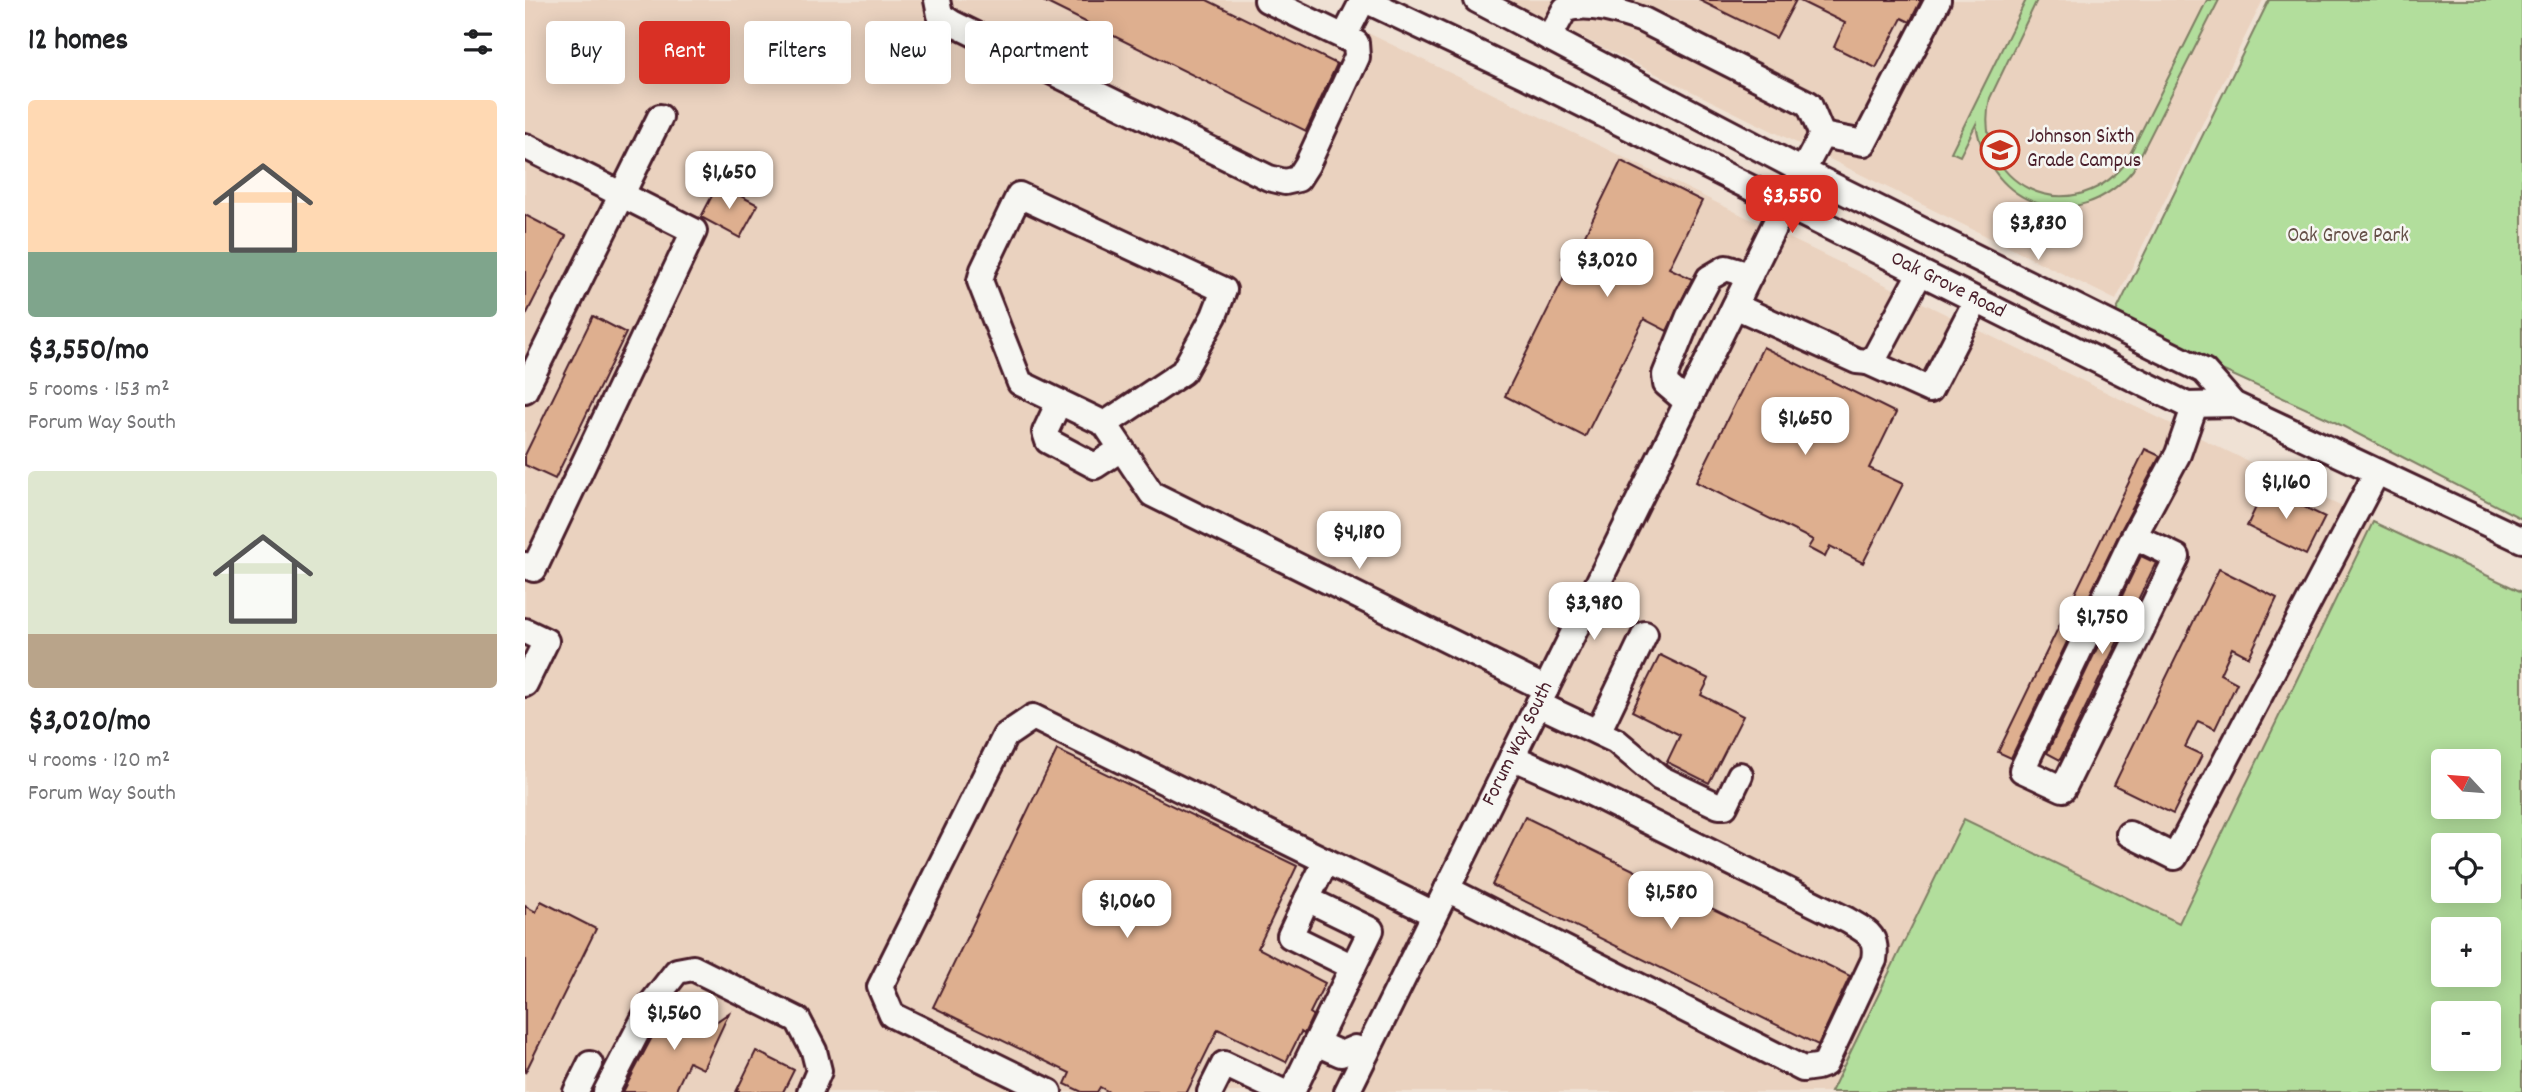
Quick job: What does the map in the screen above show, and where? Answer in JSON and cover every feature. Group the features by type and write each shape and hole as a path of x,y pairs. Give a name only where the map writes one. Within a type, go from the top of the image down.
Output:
{"street":[{"path":"937,0 940,15 952,23 1285,183 1298,179 1307,165 1357,57 1356,43 1267,0"},
{"path":"1344,37 1364,0"},
{"name":"Oak Grove Road","path":"1364,0 1526,76 2187,405 2233,404"},
{"name":"Oak Grove Road","path":"1477,0 1803,171 2204,371 2233,404 2522,540"},
{"path":"1549,38 1563,5 1613,9 1643,20 1809,104 1822,135 1864,143 1938,0"},
{"path":"525,390 660,117"},
{"name":"Forum Way South","path":"1347,1092 1360,1051 1434,915 1784,206 1822,135"},
{"path":"525,146 694,231 534,569 525,565"},
{"path":"1105,424 1183,372 1214,316 1224,290 1019,195 980,281 1020,383 1105,424 1152,495 1542,696 1616,741 1660,778 1722,807 1725,806 1740,775"},
{"path":"1687,402 1666,384 1665,375 1689,316 1709,278 1726,268 1750,275"},
{"path":"1868,362 1876,355 1920,273"},
{"path":"1735,306 1857,361 1868,362 1930,390 1976,301"},
{"path":"1059,402 1045,432 1048,441 1095,466 1121,449"},
{"path":"2134,536 2177,557 2063,789 2021,770 2134,536 2178,454 2195,405"},
{"path":"2129,834 2175,857 2377,472"},
{"path":"525,631 546,641 525,684"},
{"path":"1598,732 1645,634"},
{"path":"1049,1092 892,1015 880,986 1005,736 1033,716 1434,915"},
{"path":"1447,889 1803,1069 1817,1068 1825,1064 1874,960 1876,946 1870,934 1847,920 1573,784 1512,757"},
{"path":"1326,861 1290,936 1353,967"},
{"path":"1292,1092 1371,930 1307,899"},
{"path":"606,1092 652,1003 677,971 693,968 798,1020 814,1051 819,1070 810,1092"},
{"path":"1316,1043 1341,1054 1360,1051 1353,1033 1327,1021"},
{"path":"576,1092 590,1064"},
{"path":"1210,1092 1224,1064 1283,1092"}],"shaded area":[{"path":"525,0 1300,0 2373,522 2179,923 1964,819 1831,1092 525,1092"},
{"name":"Johnson Sixth Grade Campus","path":"1506,0 2263,0 2116,300"}],"green space":[{"path":"2026,0 2037,0 1990,98 1988,128 1995,154 2009,175 2029,189 2052,196 2077,194 2102,184 2125,164 2207,0 2219,0 2133,170 2111,191 2087,203 2063,207 2039,204 2017,193 1998,176 1984,153 1976,124 1960,156 1951,152"},
{"name":"Oak Grove Park","path":"2269,0 2522,0 2522,519 2329,419 2112,320"},
{"path":"2373,522 2522,592 2522,1092 1831,1092 1964,819 2179,923"}],"building":[{"path":"1041,0 1207,0 1337,64 1306,131 1113,36 1113,21 1083,21"},
{"path":"1699,0 1796,0 1776,38"},
{"path":"1798,0 1921,0 1910,22 1902,18 1876,68 1834,47 1845,23"},
{"path":"1621,161 1702,201 1669,268 1692,279 1667,331 1644,319 1585,437 1505,396 1571,263 1562,258 1569,245 1578,249"},
{"path":"718,184 758,205 740,238 701,217"},
{"path":"525,215 566,236 525,317"},
{"path":"593,316 626,333 555,479 525,465 525,455"},
{"path":"1763,347 1896,413 1869,468 1903,484 1863,563 1830,546 1825,557 1808,548 1813,540 1696,482"},
{"path":"2145,449 2160,456 2121,530 2011,758 1998,752"},
{"path":"2265,488 2325,517 2306,555 2247,526"},
{"path":"2141,556 2156,563 2060,760 2047,753"},
{"path":"2219,569 2277,598 2249,657 2232,648 2220,674 2237,683 2215,729 2198,721 2185,747 2202,755 2173,814 2114,785"},
{"path":"1660,655 1709,679 1701,695 1743,716 1709,783 1667,762 1680,735 1632,711"},
{"path":"1057,750 1297,866 1258,948 1325,983 1310,1013 1313,1015 1304,1034 1301,1032 1286,1062 1218,1029 1187,1092 1109,1092 1100,1087 1097,1092 1082,1092 1065,1084 1070,1073 933,1007"},
{"path":"1525,817 1850,976 1818,1045 1492,885"},
{"path":"541,901 596,929 525,1073 525,906 536,912"},
{"path":"669,1005 710,1026 729,1013 703,1069 689,1062 675,1092 623,1092"},
{"path":"756,1051 794,1070 783,1092 736,1092"}],"place":[{"name":"Johnson Sixth Grade Campus","path":"2000,150"}]}
